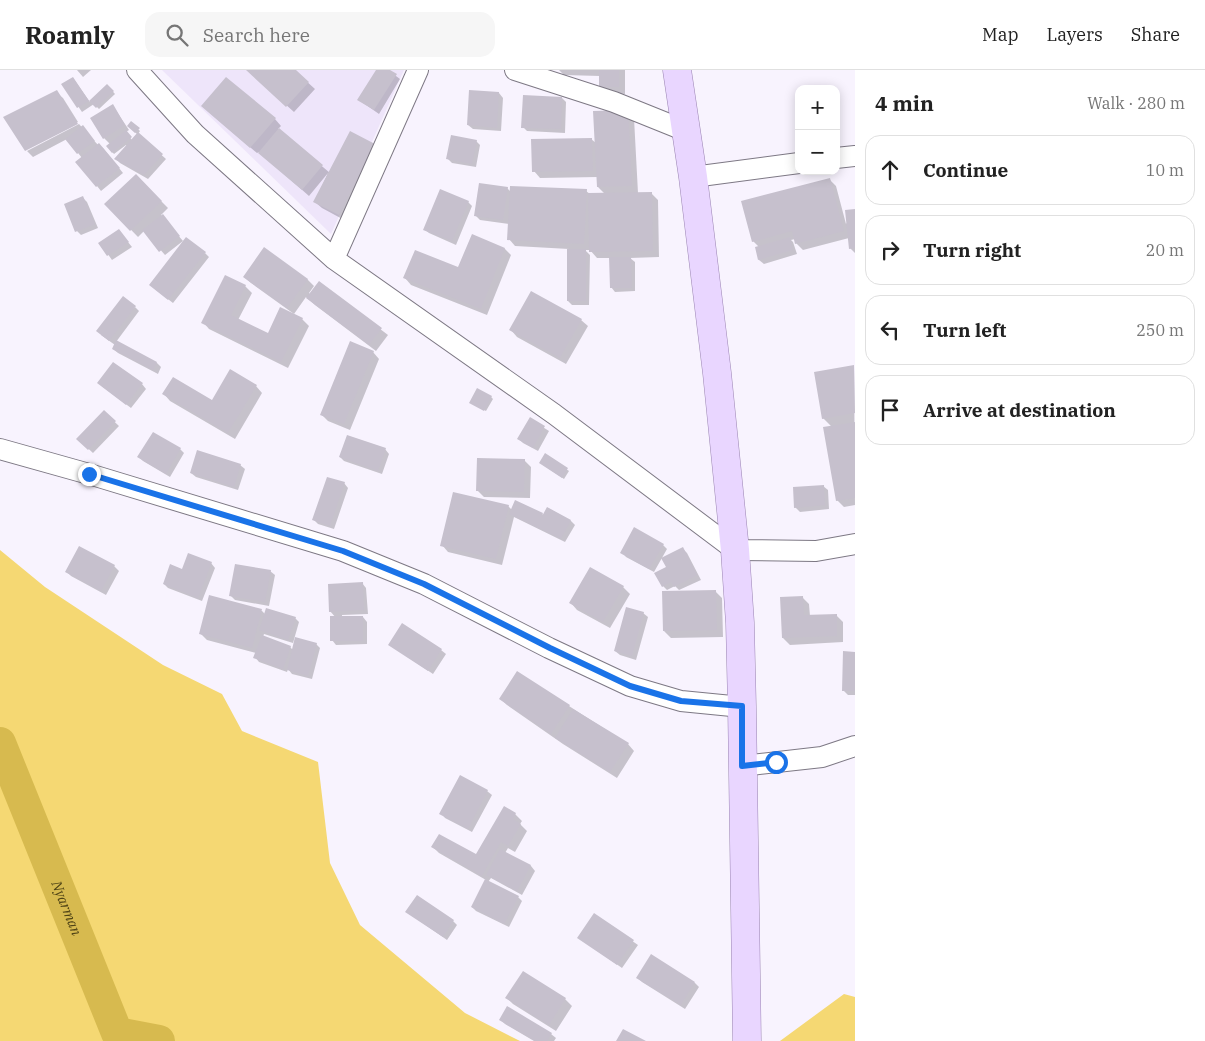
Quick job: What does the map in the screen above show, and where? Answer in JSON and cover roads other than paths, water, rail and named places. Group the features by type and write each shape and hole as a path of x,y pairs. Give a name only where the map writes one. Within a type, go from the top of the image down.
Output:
{"main road":[{"path":"676,70 693,177 718,373 735,550 740,623 747,1041"}],"street":[{"path":"137,70 195,134 334,259 554,414 735,550 816,551 855,544"},
{"path":"334,259 418,70"},
{"path":"515,70 614,102 686,131"},
{"path":"840,158 855,156"},
{"path":"693,177 795,164"},
{"path":"0,449 343,551 424,584 630,686 681,701 742,706"},
{"path":"742,766 822,757 855,746"}],"waterway":[{"name":"Nyarman","path":"0,743 117,1033 159,1041"}]}
